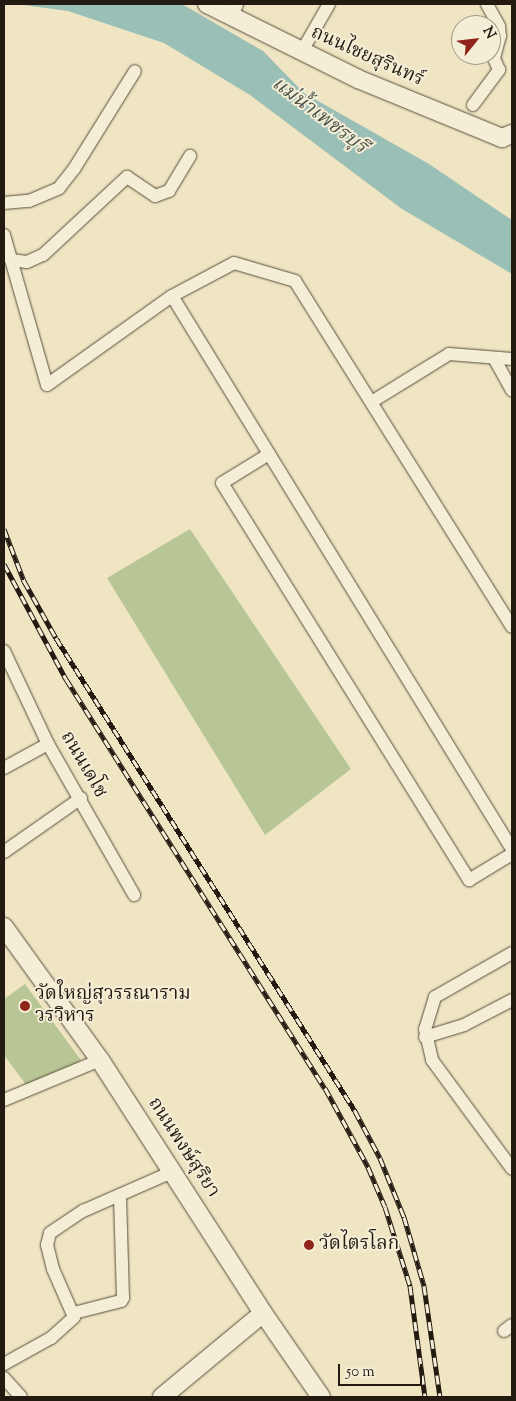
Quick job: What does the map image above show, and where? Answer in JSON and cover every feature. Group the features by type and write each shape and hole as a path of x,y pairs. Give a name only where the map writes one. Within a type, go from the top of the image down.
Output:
{"main road":[{"name":"ถนนไชยสุรินทร์","path":"207,4 235,10 302,51 358,80 502,138 512,134"},
{"name":"ถนนพงษ์สุริยา","path":"4,927 100,1060 174,1171 262,1312 321,1397"},
{"path":"162,1397 262,1312"}],"street":[{"path":"302,51 330,4"},
{"path":"473,105 499,70 494,58 500,36 499,26 487,4"},
{"path":"4,203 29,201 59,188 74,169 135,71"},
{"path":"12,260 27,262 43,255 127,177 155,196 169,191 190,156"},
{"path":"4,235 47,385 172,296 234,263 295,281 374,401 512,627"},
{"path":"172,296 512,849"},
{"path":"374,401 449,354 512,359"},
{"path":"494,358 512,390"},
{"path":"270,454 222,482 469,880 512,854"},
{"name":"ถนนเดโช","path":"4,651 48,744 134,895"},
{"path":"4,768 48,744"},
{"path":"4,852 80,798"},
{"path":"512,953 434,997 426,1020 425,1037 432,1060 512,1169"},
{"path":"425,1037 470,1022 512,1000"},
{"path":"4,1100 100,1060"},
{"path":"4,1364 51,1338 71,1321 74,1313 53,1269 47,1246 48,1235 70,1219 174,1171"},
{"path":"74,1313 121,1301 123,1298 120,1195"},
{"path":"4,1378 21,1397"}],"green space":[{"path":"190,529 351,769 265,835 107,578"},
{"name":"วัดใหญ่สุวรรณาราม วรวิหาร","path":"25,984 83,1063 27,1086 4,1055 4,999"}],"water":[{"name":"แม่น้ำเพชรบุรี","path":"16,4 182,4 263,51 304,93 429,164 512,220 512,274 402,209 250,95 164,43 68,11"}],"railway":[{"path":"4,529 24,581 56,638 355,1111 380,1158 404,1217 424,1286 440,1397"},
{"path":"4,564 66,679 325,1088 368,1167 385,1207 410,1286 425,1397"}],"place":[{"name":"วัดใหญ่สุวรรณาราม วรวิหาร","path":"25,1006"},
{"name":"วัดไตรโลก","path":"309,1245"}]}
